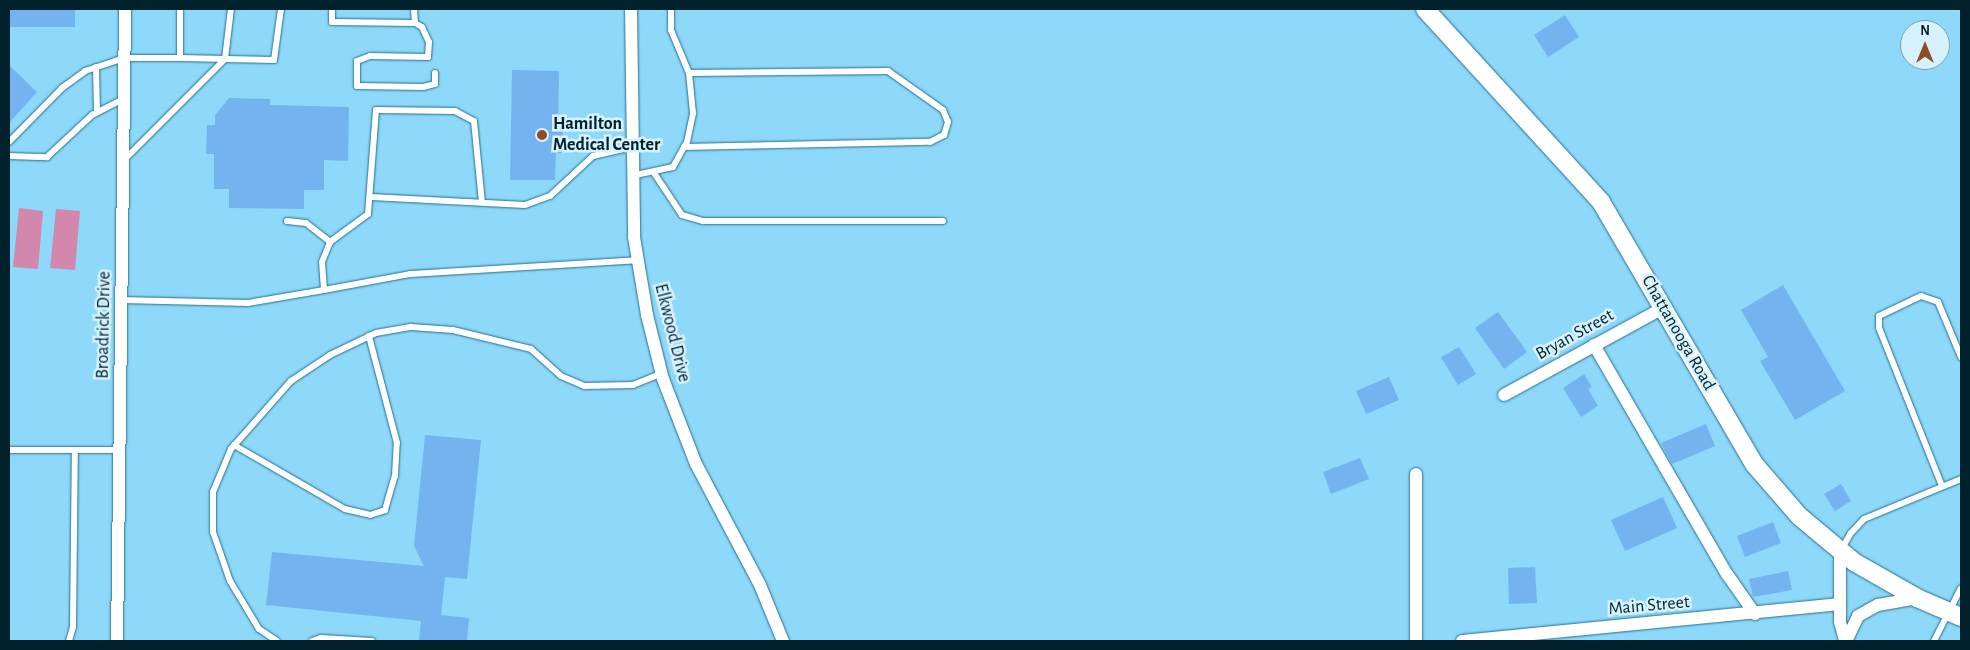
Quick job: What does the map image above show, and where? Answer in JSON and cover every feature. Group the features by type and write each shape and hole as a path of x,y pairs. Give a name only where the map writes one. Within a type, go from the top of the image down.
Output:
{"main road":[{"name":"Chattanooga Road","path":"1425,9 1601,202 1754,464 1799,516 1840,551 1917,598 1954,614"}],"street":[{"name":"Broadrick Drive","path":"117,641 125,9"},
{"name":"Elkwood Drive","path":"631,9 631,176 638,260 662,373 696,464 760,585 783,641"},
{"name":"Bryan Street","path":"1504,395 1663,308"},
{"path":"1594,345 1727,574 1755,614"},
{"path":"1416,474 1416,641"},
{"path":"1840,551 1840,622 1845,641"},
{"path":"1845,641 1858,616 1878,605 1917,598"},
{"name":"Main Street","path":"1462,641 1755,614 1840,604"}],"lane":[{"path":"180,9 180,58"},
{"path":"123,161 225,59 230,9"},
{"path":"9,142 62,88 85,71 124,58 274,60 281,9"},
{"path":"332,9 332,22 415,22 422,27 429,42 428,57 370,56 357,61 357,86 423,87 435,84 435,73"},
{"path":"414,9 415,22"},
{"path":"631,176 654,173 673,166 684,147 693,113 689,73 671,30 671,9"},
{"path":"96,67 97,112"},
{"path":"684,147 930,142 944,135 948,122 943,110 888,71 689,73"},
{"path":"9,156 47,156 97,112 124,99"},
{"path":"324,290 322,262 330,242 362,221 368,214 371,197 376,110 455,111 474,121 482,202"},
{"path":"371,197 525,205 550,196 593,156 631,147"},
{"path":"654,173 682,215 703,221 943,221"},
{"path":"287,221 306,223 330,242"},
{"path":"121,300 248,303 410,274 638,260"},
{"path":"1942,486 1879,328 1879,316 1921,296 1938,302 1961,356"},
{"path":"277,641 259,629 230,581 213,532 213,492 234,445 291,381 330,355 369,336 411,326 453,330 531,349 561,376 585,386 633,385 662,373"},
{"path":"234,445 346,509 370,515 385,510 395,476 397,443 369,336"},
{"path":"9,450 120,450"},
{"path":"69,641 74,627 75,450"},
{"path":"1840,551 1850,533 1864,519 1961,479"},
{"path":"1934,641 1954,614 1961,588"},
{"path":"312,641 321,638 372,641"}],"shaded area":[{"path":"19,208 43,211 38,269 13,267"},
{"path":"56,209 80,211 75,270 50,268"}],"building":[{"path":"9,9 75,9 75,27 9,27"},
{"path":"1565,15 1579,37 1548,57 1534,35"},
{"path":"9,65 37,92 9,123"},
{"path":"512,70 559,71 558,129 563,129 562,153 556,153 555,180 510,180"},
{"path":"229,98 270,99 270,105 349,107 348,161 324,160 324,190 304,190 304,209 229,208 229,189 214,189 214,154 206,154 207,125 215,125 215,115"},
{"path":"1783,285 1845,391 1795,420 1760,361 1768,357 1741,310"},
{"path":"1498,312 1527,352 1504,369 1475,328"},
{"path":"1459,347 1476,374 1458,385 1441,357"},
{"path":"1584,374 1592,387 1588,389 1598,406 1581,417 1563,388"},
{"path":"1389,377 1399,400 1366,414 1356,391"},
{"path":"1706,424 1715,446 1672,464 1661,443"},
{"path":"425,435 481,440 467,579 445,577 441,615 469,618 467,641 419,641 421,621 266,605 272,552 424,566 414,546"},
{"path":"1360,458 1369,479 1331,494 1323,472"},
{"path":"1841,484 1851,501 1835,511 1824,494"},
{"path":"1663,497 1677,528 1625,551 1611,520"},
{"path":"1773,522 1781,543 1745,557 1737,536"},
{"path":"1535,567 1537,603 1509,604 1508,568"},
{"path":"1788,571 1792,590 1753,597 1749,579"}],"place":[{"name":"Hamilton Medical Center","path":"542,135"}]}
